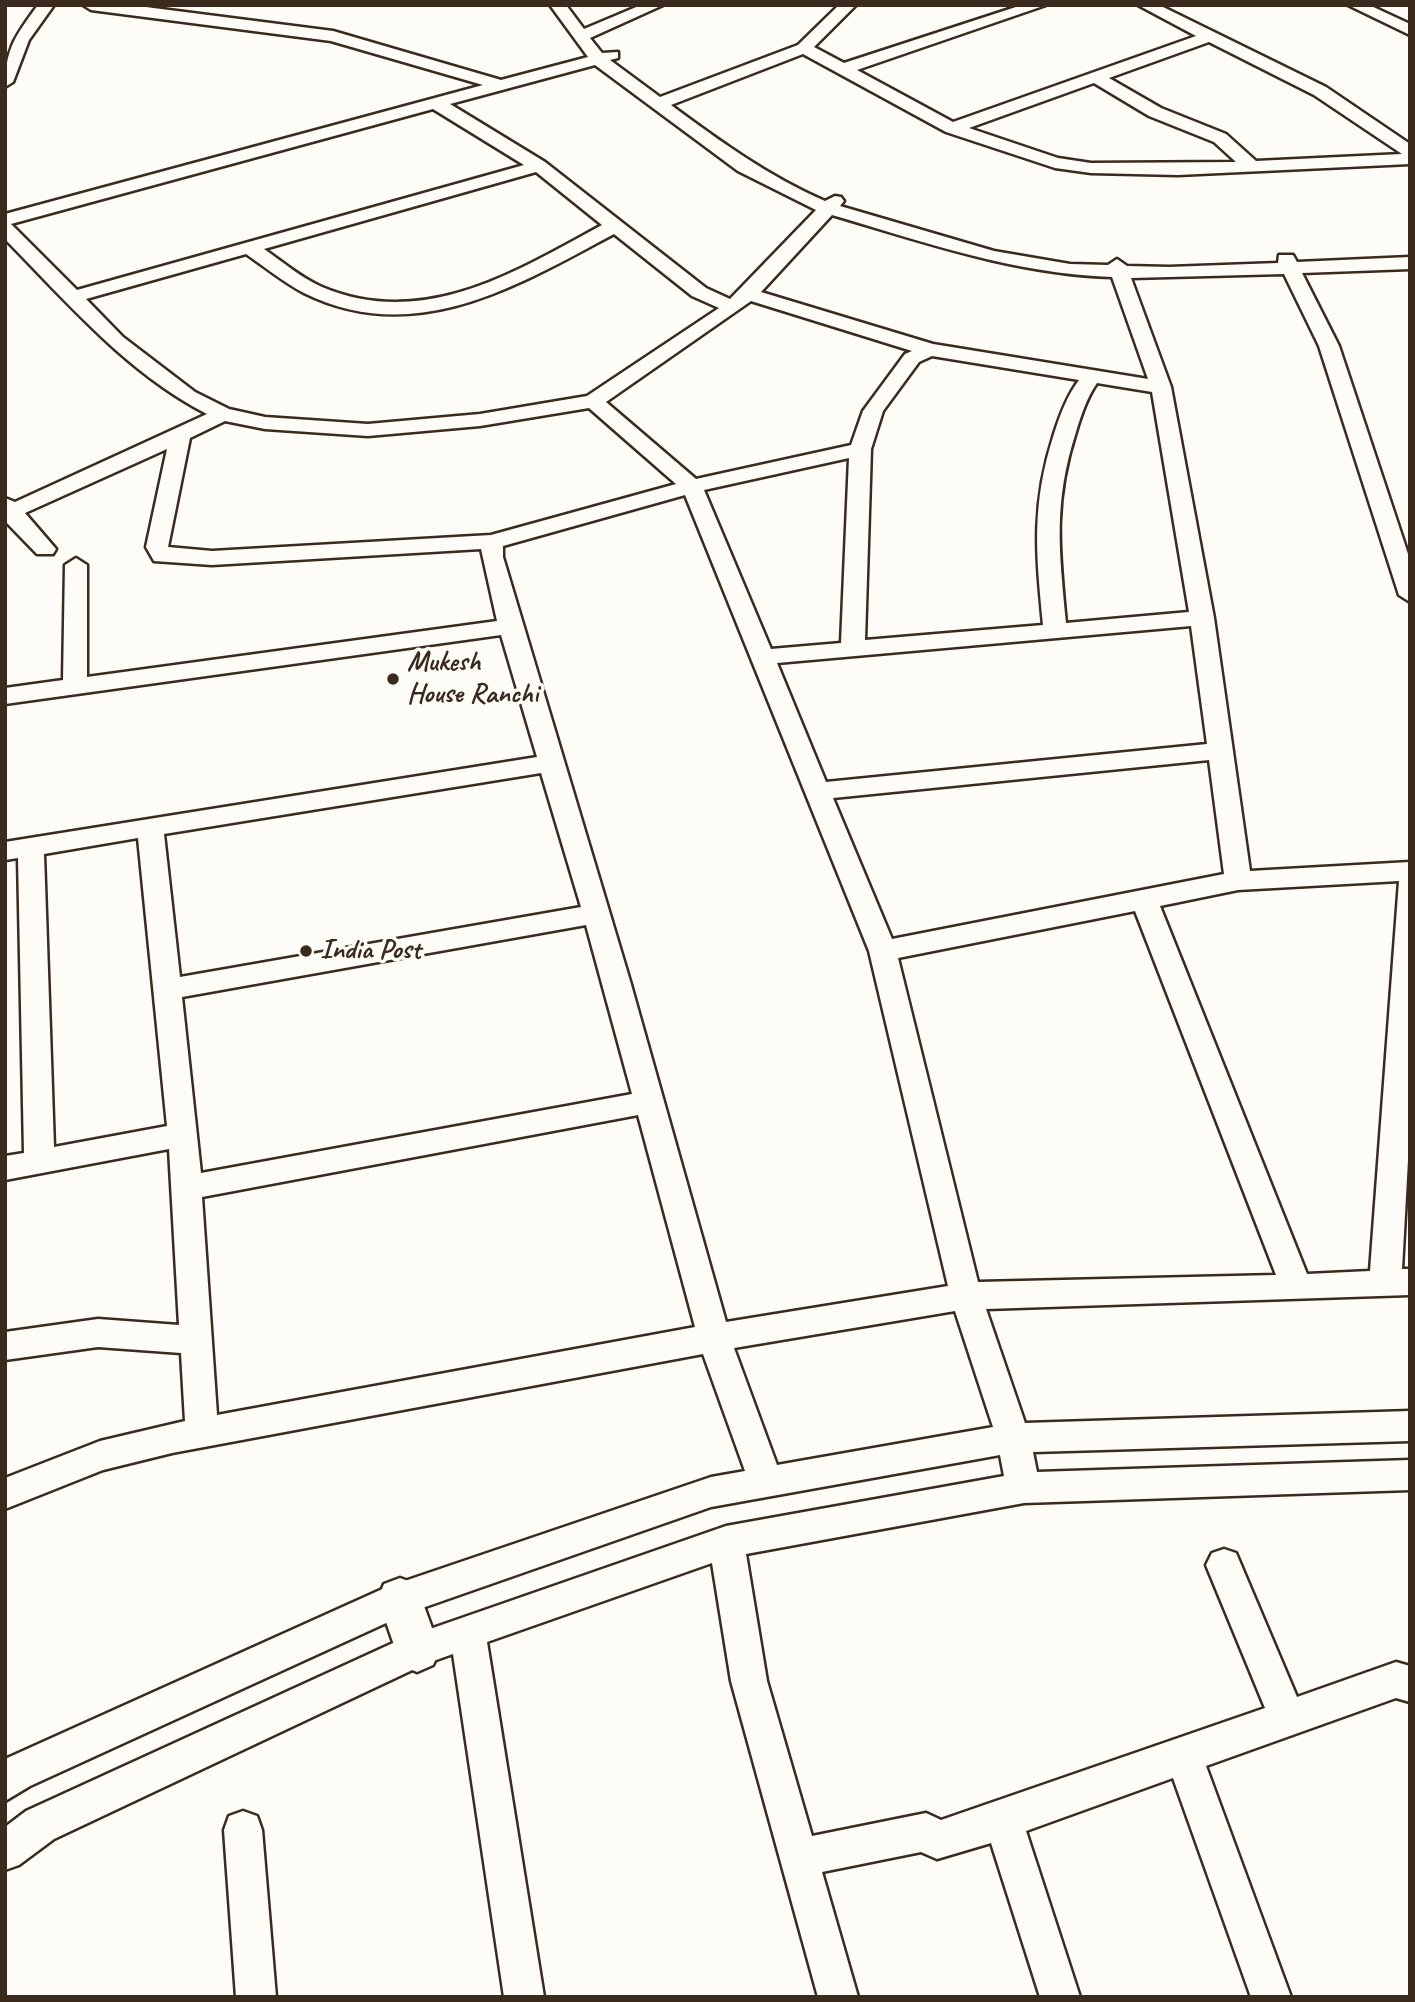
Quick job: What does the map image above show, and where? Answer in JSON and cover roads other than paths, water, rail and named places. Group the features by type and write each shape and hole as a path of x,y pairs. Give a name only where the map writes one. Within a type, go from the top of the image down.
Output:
{"street":[{"path":"5,82 21,40 46,5"},
{"path":"91,5 333,36 504,86"},
{"path":"558,5 605,57 744,167 781,188 992,256 1049,267 1118,269 1410,263"},
{"path":"572,5 587,34"},
{"path":"587,34 655,5"},
{"path":"663,102 804,48 848,5"},
{"path":"843,69 1038,5"},
{"path":"1146,5 1320,91 1410,152"},
{"path":"1356,5 1410,30"},
{"path":"1368,5 1410,24"},
{"path":"952,128 1211,36"},
{"path":"804,48 952,128 1031,157 1091,168 1178,170 1410,159"},
{"path":"5,220 439,105 605,57"},
{"path":"1095,77 1155,112 1220,138 1251,166"},
{"path":"439,105 540,166 699,292 731,306"},
{"path":"73,297 540,166"},
{"path":"5,228 137,359 188,396 223,414 295,427 368,430 480,420 593,401 748,294 831,204"},
{"path":"250,248 316,291 341,299 389,307 430,308 481,296 614,226"},
{"path":"1288,264 1410,254"},
{"path":"1288,264 1329,346 1408,582"},
{"path":"1118,269 1161,387 1202,618 1238,881"},
{"path":"748,294 930,350 1161,387"},
{"path":"853,648 860,449 873,411 912,358 930,350"},
{"path":"1055,629 1047,517 1064,436 1082,386 1093,376"},
{"path":"593,401 692,486 883,951 966,1296 1013,1438 1024,1488"},
{"path":"45,549 7,510 180,436 223,414"},
{"path":"180,436 157,547 162,556 212,558 492,542 692,486 860,449"},
{"path":"492,542 492,557 510,626 596,914 714,1338 766,1482"},
{"path":"75,686 76,565"},
{"path":"762,657 1202,618"},
{"path":"5,696 510,626"},
{"path":"817,791 1220,751"},
{"path":"39,1161 18,849 551,764"},
{"path":"150,827 183,1135 202,1432"},
{"path":"883,951 1238,881 1410,872"},
{"path":"5,1494 100,1456 202,1432 714,1338 966,1296 1397,1283 1410,884"},
{"path":"1144,900 1297,1288"},
{"path":"168,989 596,914"},
{"path":"187,1188 649,1101"},
{"path":"5,1168 183,1135"},
{"path":"5,1346 98,1334 197,1340"},
{"path":"5,1782 18,1773 400,1599 710,1492 1013,1438 1410,1426"},
{"path":"5,1851 40,1825 417,1650 726,1542 1024,1488 1410,1475"},
{"path":"726,1542 749,1681 838,1997"},
{"path":"1224,1564 1288,1719"},
{"path":"400,1599 417,1650"},
{"path":"468,1633 524,1997"},
{"path":"798,1858 926,1832 937,1840 1003,1820 1396,1680 1410,1684"},
{"path":"1184,1756 1271,1997"},
{"path":"1003,1820 1060,1997"},
{"path":"243,1830 256,1997"}],"place":[{"name":"Mukesh House Ranchi","path":"393,679"},
{"name":"India Post","path":"306,951"}]}
